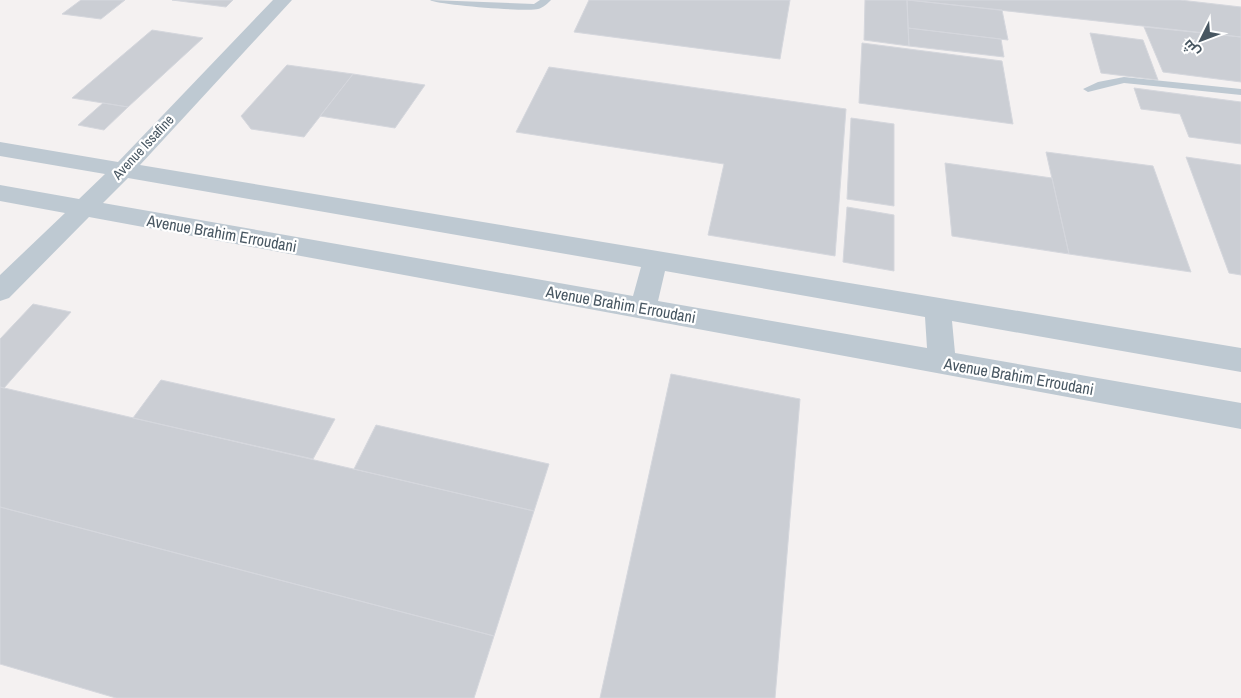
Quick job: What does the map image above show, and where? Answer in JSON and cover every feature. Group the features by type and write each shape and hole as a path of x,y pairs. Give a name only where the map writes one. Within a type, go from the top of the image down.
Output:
{"street":[{"name":"Avenue Issafine","path":"0,291 123,170 283,0"},
{"path":"0,149 1241,360"},
{"name":"Avenue Brahim Erroudani","path":"0,193 1241,416"},
{"path":"643,308 656,260"},
{"path":"937,308 942,362"}],"lane":[{"path":"435,0 461,4 536,7 546,0"},
{"path":"1088,89 1124,80 1241,92"}],"building":[{"path":"81,0 125,0 101,19 62,14"},
{"path":"172,0 233,0 226,7"},
{"path":"589,0 790,0 780,59 574,32"},
{"path":"865,0 907,0 909,46 864,40"},
{"path":"907,0 1002,10 1008,40 908,28"},
{"path":"909,0 1180,0 1241,7 1241,37"},
{"path":"1144,27 1241,37 1241,82 1163,72"},
{"path":"908,28 1001,39 1004,57 909,46"},
{"path":"152,30 203,38 128,107 72,98"},
{"path":"1090,33 1143,40 1158,80 1101,73"},
{"path":"862,43 1002,61 1013,124 859,103"},
{"path":"287,65 353,74 304,137 251,129 241,116"},
{"path":"549,67 846,109 835,256 708,235 724,164 516,132"},
{"path":"353,74 425,85 395,128 320,116"},
{"path":"1134,88 1241,102 1241,144 1189,137 1180,114 1141,109"},
{"path":"103,103 128,107 104,130 78,125"},
{"path":"851,118 894,124 894,206 847,199"},
{"path":"1046,152 1153,166 1191,272 1069,254"},
{"path":"1186,157 1241,165 1241,275 1229,273"},
{"path":"945,163 1052,178 1069,254 952,236"},
{"path":"847,207 894,215 894,271 843,262"},
{"path":"33,304 71,312 4,388 0,387 0,339"},
{"path":"671,374 800,399 775,698 600,698"},
{"path":"161,380 335,419 313,459 133,418"},
{"path":"0,387 534,511 494,636 0,507"},
{"path":"376,425 549,464 534,511 354,469"},
{"path":"0,507 494,636 474,698 116,698 0,664"}]}
